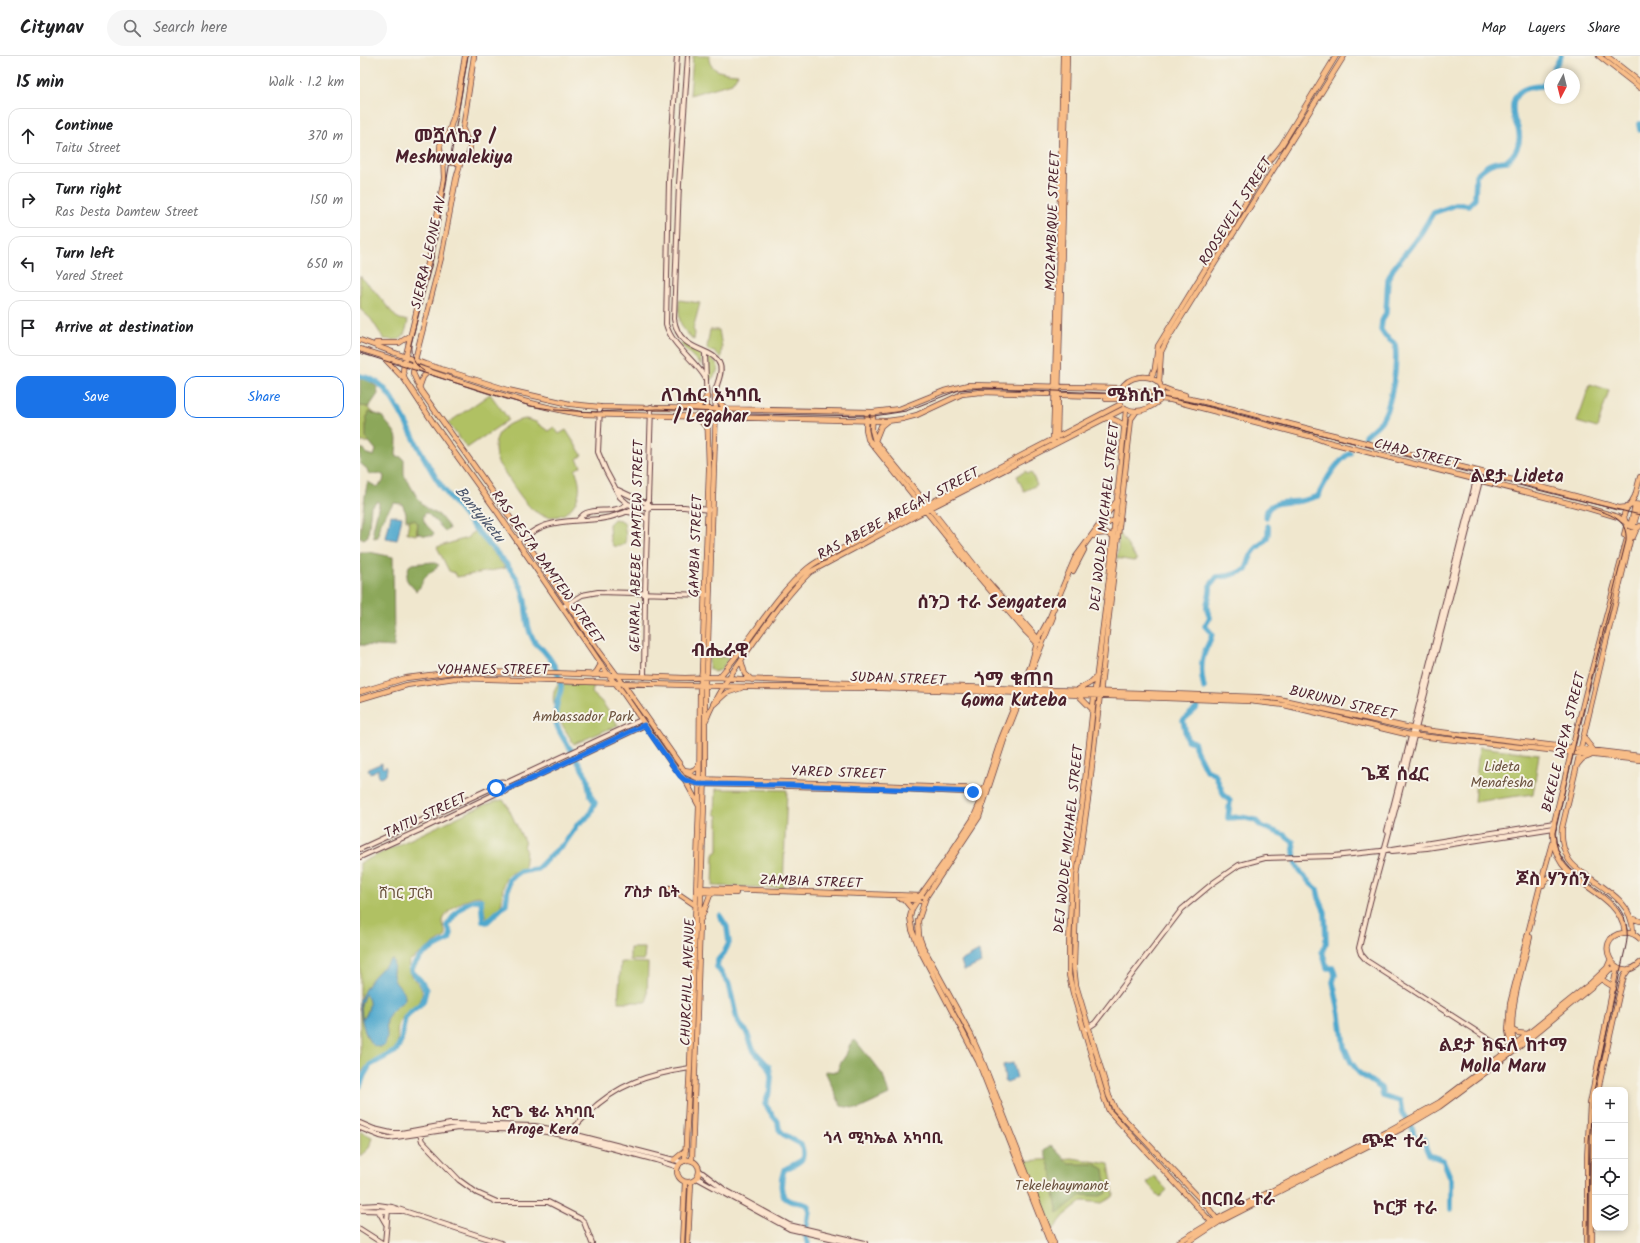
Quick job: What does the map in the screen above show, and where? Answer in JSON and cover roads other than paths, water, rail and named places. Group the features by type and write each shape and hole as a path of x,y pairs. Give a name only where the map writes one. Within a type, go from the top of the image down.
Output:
{"main road":[{"path":"448,135 457,105 465,56"},
{"path":"442,157 451,162 461,162 466,158 470,148 463,128 474,56"},
{"path":"677,56 669,181 666,324 671,337 701,370 706,379"},
{"path":"688,56 679,184 674,319 675,326 683,339 696,349 717,360 720,366 715,395 716,408"},
{"name":"MOZAMBIQUE STREET","path":"1056,387 1063,56"},
{"name":"MOZAMBIQUE STREET","path":"1056,387 1067,56"},
{"name":"ROOSEVELT STREET","path":"1151,378 1155,368 1158,346 1271,158 1281,146 1336,56"},
{"name":"ROOSEVELT STREET","path":"1161,386 1161,352 1344,56"},
{"path":"1599,56 1640,88"},
{"path":"1607,56 1640,82"},
{"path":"1316,88 1322,92"},
{"path":"405,380 403,372 405,357 426,278 444,178 440,144 443,138 448,135 458,134 466,138"},
{"name":"SIERRA LEONE AV","path":"414,366 441,258 456,179 461,162"},
{"path":"1192,291 1197,294"},
{"path":"370,343 395,344 403,342 410,336"},
{"path":"360,340 426,364 519,392 570,404 600,407 873,412 899,409 956,387 1121,388"},
{"path":"360,349 495,393 569,412 600,415 887,421 910,417 950,399 981,394 1056,396 1120,400"},
{"path":"417,350 419,357 426,364"},
{"path":"705,353 707,408"},
{"name":"RAS DESTA DAMTEW STREET","path":"381,355 405,380 517,542 618,676 688,775"},
{"name":"RAS DESTA DAMTEW STREET","path":"414,366 413,373 419,388 497,498 609,676 680,776 685,780 699,806"},
{"path":"419,388 423,377 429,371"},
{"path":"1136,378 1151,378 1161,386 1158,402 1148,409 1136,412 1125,409 1120,400 1121,388 1127,382 1136,378"},
{"name":"CHAD STREET","path":"1161,386 1174,392 1318,428 1333,435"},
{"path":"1055,441 1056,387"},
{"name":"CHAD STREET","path":"1056,387 1140,391 1190,399 1619,508 1634,506"},
{"path":"715,395 716,400 726,409"},
{"name":"CHAD STREET","path":"1056,396 1139,397 1178,402 1319,439"},
{"path":"697,408 707,398"},
{"name":"RAS ABEBE AREGAY STREET","path":"1055,441 1120,400"},
{"name":"CHAD STREET","path":"1158,402 1171,403 1319,439 1597,510 1618,517 1629,523 1632,527 1640,526"},
{"path":"600,407 598,452 606,471 620,496 628,504 637,507"},
{"name":"GENRAL ABEBE DAMTEW STREET","path":"644,677 651,407"},
{"name":"GAMBIA STREET","path":"703,685 703,678 707,672 709,469 707,408"},
{"name":"GAMBIA STREET","path":"709,510 716,408"},
{"name":"RAS ABEBE AREGAY STREET","path":"719,677 790,584 810,566 826,556 927,507 1055,441 1125,409"},
{"name":"DEJ WOLDE MICHAEL STREET","path":"1118,516 1117,500 1124,465 1125,409"},
{"path":"867,412 867,434 1039,643"},
{"path":"873,412 873,442"},
{"name":"DEJ WOLDE MICHAEL STREET","path":"1136,412 1131,419 1124,465 1100,697 1077,876 1075,911 1075,979 1107,1089 1115,1109 1160,1156 1216,1222"},
{"path":"696,416 707,428"},
{"path":"715,428 723,418"},
{"path":"1106,418 1122,422 1125,427"},
{"path":"873,442 881,426 887,421"},
{"path":"1480,472 1359,946 1362,956 1382,972 1507,1051"},
{"path":"1614,588 1616,568 1634,506 1640,477"},
{"path":"1637,499 1640,489"},
{"path":"618,490 648,506"},
{"path":"1002,739 1023,688 1044,630 1075,558 1117,500"},
{"path":"578,519 584,513 609,511 628,504"},
{"path":"517,542 536,529 548,524 578,519 586,520 612,517 637,507 648,506 709,510"},
{"path":"1629,523 1624,514 1634,506"},
{"path":"927,507 978,576 1026,632 1039,643"},
{"name":"RAS ABEBE AREGAY STREET","path":"710,710 723,685 764,628 796,586 810,572 927,507"},
{"path":"626,512 640,514 648,520"},
{"path":"1103,521 1118,516"},
{"path":"1023,688 1029,677 1039,643 1072,573 1095,534 1118,516"},
{"path":"1611,619 1620,590 1634,533 1640,526"},
{"name":"BEKELE WEYA STREET","path":"1625,932 1621,916 1609,902 1569,872 1561,862 1553,841 1554,825 1572,751 1630,532 1562,828 1562,840 1572,864 1624,904 1631,918 1634,934"},
{"path":"1095,534 1107,533 1116,539"},
{"name":"DEJ WOLDE MICHAEL STREET","path":"1116,539 1092,709 1084,791 1072,875 1069,944 1070,982 1083,1030 1104,1098 1110,1112 1216,1222"},
{"path":"565,606 582,595 590,593 707,595"},
{"path":"758,624 764,628"},
{"path":"1030,631 1035,632 1044,630"},
{"path":"741,660 745,674 752,680"},
{"path":"593,675 598,671 602,664"},
{"name":"YOHANES STREET","path":"360,692 400,680 435,673 454,672 557,673 609,676 703,678"},
{"path":"557,673 558,681"},
{"path":"1073,696 1075,690 1090,683 1097,676"},
{"name":"SUDAN STREET","path":"703,678 719,677 752,680 973,690 1023,688 1100,692"},
{"path":"1029,677 1032,684 1037,689"},
{"name":"YOHANES STREET","path":"360,699 402,686 455,678 614,682"},
{"path":"400,680 402,686"},
{"path":"614,682 703,685"},
{"path":"631,695 629,688 638,682"},
{"name":"SUDAN STREET","path":"703,685 752,687 957,689"},
{"name":"CHURCHILL AVENUE","path":"684,1161 686,1150 690,1068 695,905 698,890 704,723 703,685"},
{"name":"CHURCHILL AVENUE","path":"692,1161 699,923 699,806 702,782 699,760 703,685"},
{"path":"704,723 710,710 726,693 738,688 752,687"},
{"name":"SUDAN STREET","path":"996,690 1021,693 1100,697"},
{"path":"1009,692 1016,701"},
{"name":"BURUNDI STREET","path":"1100,692 1230,698 1314,706 1414,729 1579,752"},
{"path":"915,932 925,899 976,822 1002,739 1016,701 1021,693"},
{"path":"1079,696 1092,709"},
{"name":"BURUNDI STREET","path":"1100,697 1230,698"},
{"name":"BURUNDI STREET","path":"1274,701 1313,712 1412,735 1572,751"},
{"path":"1313,712 1314,706"},
{"path":"641,720 506,783 500,782 496,786 499,792 503,792 644,725"},
{"path":"1583,737 1594,751"},
{"path":"1579,752 1594,751 1640,756"},
{"path":"1579,752 1590,756 1640,760"},
{"path":"1576,766 1582,759 1590,756"},
{"path":"683,769 689,772 695,770 698,766 699,760"},
{"name":"YARED STREET","path":"688,775 702,782"},
{"name":"YARED STREET","path":"685,780 702,782 986,791"},
{"path":"506,783 507,789"},
{"name":"TAITU STREET","path":"360,849 496,786"},
{"path":"986,791 968,827 912,910 910,923 935,974 970,1035 982,1060 1051,1241"},
{"name":"TAITU STREET","path":"360,857 415,833 499,792"},
{"path":"447,809 450,815"},
{"path":"438,813 441,820"},
{"path":"1083,1030 1089,1028 1095,1023 1182,909 1213,883 1239,865 1261,858 1294,858 1383,852 1554,825"},
{"path":"411,826 415,833"},
{"path":"403,830 406,837"},
{"path":"387,837 390,844"},
{"path":"378,841 381,848"},
{"path":"1513,1048 1508,1024 1510,1004 1553,841"},
{"path":"1513,1048 1512,1016 1515,1000 1545,880 1553,875 1569,872"},
{"path":"670,888 695,905"},
{"path":"910,895 926,888"},
{"name":"ZAMBIA STREET","path":"698,890 715,892 919,898"},
{"name":"ZAMBIA STREET","path":"698,890 910,895 925,899"},
{"path":"699,923 710,895 715,892"},
{"path":"1609,902 1615,896"},
{"path":"903,898 912,910"},
{"path":"1631,918 1640,921"},
{"path":"1617,967 1610,961 1607,952 1609,943 1616,935 1625,932 1634,934 1640,939"},
{"path":"1634,934 1640,932"},
{"path":"1177,1243 1404,1125 1450,1096 1507,1051 1513,1048 1607,968 1610,961"},
{"path":"1599,1087 1624,976 1629,969 1640,963"},
{"path":"1412,1120 1454,1097 1513,1048 1601,979 1609,970 1617,967 1629,969"},
{"path":"1587,1243 1587,1158 1590,1104 1614,989 1617,967"},
{"path":"1601,979 1614,989"},
{"path":"1512,1030 1518,1033 1528,1034"},
{"path":"568,1135 598,1104 617,1090 650,1076 690,1068"},
{"path":"360,1123 374,1129 391,1133 419,1132"},
{"path":"1592,1243 1594,1123"},
{"path":"360,1128 389,1138 450,1124 534,1128 674,1160 692,1161 697,1165 700,1171 725,1190 786,1228 865,1243"},
{"path":"419,1132 422,1141 458,1180 470,1188 498,1202 553,1203 581,1219 592,1243"},
{"path":"568,1135 678,1167"},
{"path":"674,1160 686,1150"},
{"path":"1155,1160 1160,1156"},
{"path":"684,1161 678,1167 678,1176 685,1182 691,1182 697,1178 700,1171"},
{"path":"697,1178 757,1210"},
{"path":"682,1243 685,1182"},
{"path":"688,1243 691,1182"},
{"path":"360,1206 388,1206 500,1243"},
{"path":"360,1229 384,1243 388,1206"},
{"path":"360,1210 402,1211"},
{"path":"378,1210 386,1224"},
{"path":"1187,1243 1216,1222"},
{"path":"808,1232 852,1243"}],"water":[{"path":"391,515 402,517 397,540 386,538"},
{"path":"382,763 382,767 384,768 386,766 387,768 386,775 380,777 378,774 378,769 370,774 368,769"},
{"path":"979,951 981,963 964,971 961,961"},
{"path":"392,959 394,964 394,979 404,993 405,999 392,1011 388,1017 386,1043 384,1046 378,1047 372,1044 368,1039 361,1015 360,1001 369,983","holes":["365,994 369,1002 368,1009 364,1018 362,1018 361,1004"]},
{"path":"1013,1063 1017,1078 1007,1082 1005,1081 1003,1065"}],"waterway":[{"path":"1554,68 1561,56"},
{"path":"1365,436 1381,421 1385,414 1393,384 1396,362 1395,344 1385,336 1381,330 1382,321 1386,313 1388,279 1393,269 1421,233 1433,213 1458,204 1469,205 1475,199 1476,175 1490,164 1507,161 1513,155 1517,149 1519,141 1519,131 1513,110 1515,97 1523,90 1535,86 1543,86 1544,84"},
{"path":"1640,124 1640,130"},
{"name":"Bantyiketu","path":"360,376 374,380 388,392 440,484 519,582 524,595 530,633 535,642 543,650 556,669 560,682"},
{"path":"1266,517 1269,508 1273,505 1284,502 1302,501 1318,496 1335,467 1350,453"},
{"path":"1204,688 1202,663 1212,634 1205,626 1210,617 1207,608 1210,586 1217,577 1228,576 1246,570 1253,553 1267,538 1268,526"},
{"name":"Bantyiketu","path":"561,685 555,716 559,732 569,747"},
{"path":"1197,706 1196,709 1183,720 1187,740 1194,742 1196,750 1206,770 1215,774 1224,795 1230,801 1228,818 1241,817 1255,820 1261,826 1284,835 1293,842 1296,865 1304,876 1317,889 1325,912 1326,943 1322,951 1327,968 1333,968 1335,975 1333,982 1340,1015 1344,1047 1351,1062 1359,1073 1381,1088 1383,1096 1400,1101 1402,1113 1412,1127 1414,1136 1424,1139 1429,1155 1443,1160 1451,1179 1451,1209"},
{"name":"Bantyiketu","path":"360,1086 370,1065 396,1051 401,1041 405,1018 423,1002 426,990 420,980 411,971 422,955 449,940 451,933 447,926 457,912 465,904 475,900 481,900 483,921 487,922 506,904 509,879 520,871 537,869 565,843 578,824 589,816 595,803 590,795 587,777 571,750"},
{"path":"720,916 727,927 729,943 724,953 718,960 717,967 729,984 737,1020 746,1031 754,1051 769,1067 771,1077 770,1090 765,1104 778,1122 779,1129 783,1134 801,1144 803,1151 800,1162 784,1170 781,1187 786,1199 809,1206 806,1231 806,1239 808,1243"}],"tram line":[{"path":"424,371 413,360 411,344 434,255 468,56"},
{"path":"360,353 530,406 556,410 596,412 658,409 751,414 874,416 906,411 959,390 983,388 1153,395 1211,407 1640,515"},
{"path":"1588,1243 1589,1142 1593,1095 1627,936 1624,917 1618,907 1610,898 1571,869 1559,853 1555,833 1580,724 1626,541 1626,533 1621,522 1611,515 1591,508"}],"district":[{"name":"መሿለኪያ / Meshuwalekiya","path":"454,146"},
{"name":"ሜክሲኮ","path":"1136,395"},
{"name":"ለገሐር አካባቢ / Legahar","path":"711,405"},
{"name":"ልደታ Lideta","path":"1517,476"},
{"name":"ሰንጋ ተራ Sengatera","path":"992,602"},
{"name":"ብሔራዊ","path":"720,650"},
{"name":"ጎማ ቁጠባ Goma Kuteba","path":"1014,689"},
{"name":"ጌጃ ሰፈር","path":"1395,774"},
{"name":"ጆስ ሃንሰን","path":"1553,879"},
{"name":"ፖስታ ቤት","path":"652,892"},
{"name":"ልደታ ክፍለ ከተማ Molla Maru","path":"1503,1055"},
{"name":"አሮጌ ቄራ አካባቢ Aroge Kera","path":"543,1120"},
{"name":"ጎላ ሚካኤል አካባቢ","path":"883,1138"},
{"name":"ጭድ ተራ","path":"1394,1141"},
{"name":"በርበሬ ተራ","path":"1238,1199"},
{"name":"ኮርቻ ተራ","path":"1405,1208"}],"park label":[{"name":"Ambassador Park","path":"583,716"},
{"name":"Lideta Menafesha","path":"1502,774"},
{"name":"ሸገር ፓርክ","path":"406,893"},
{"name":"Tekelehaymanot","path":"1062,1185"}]}
